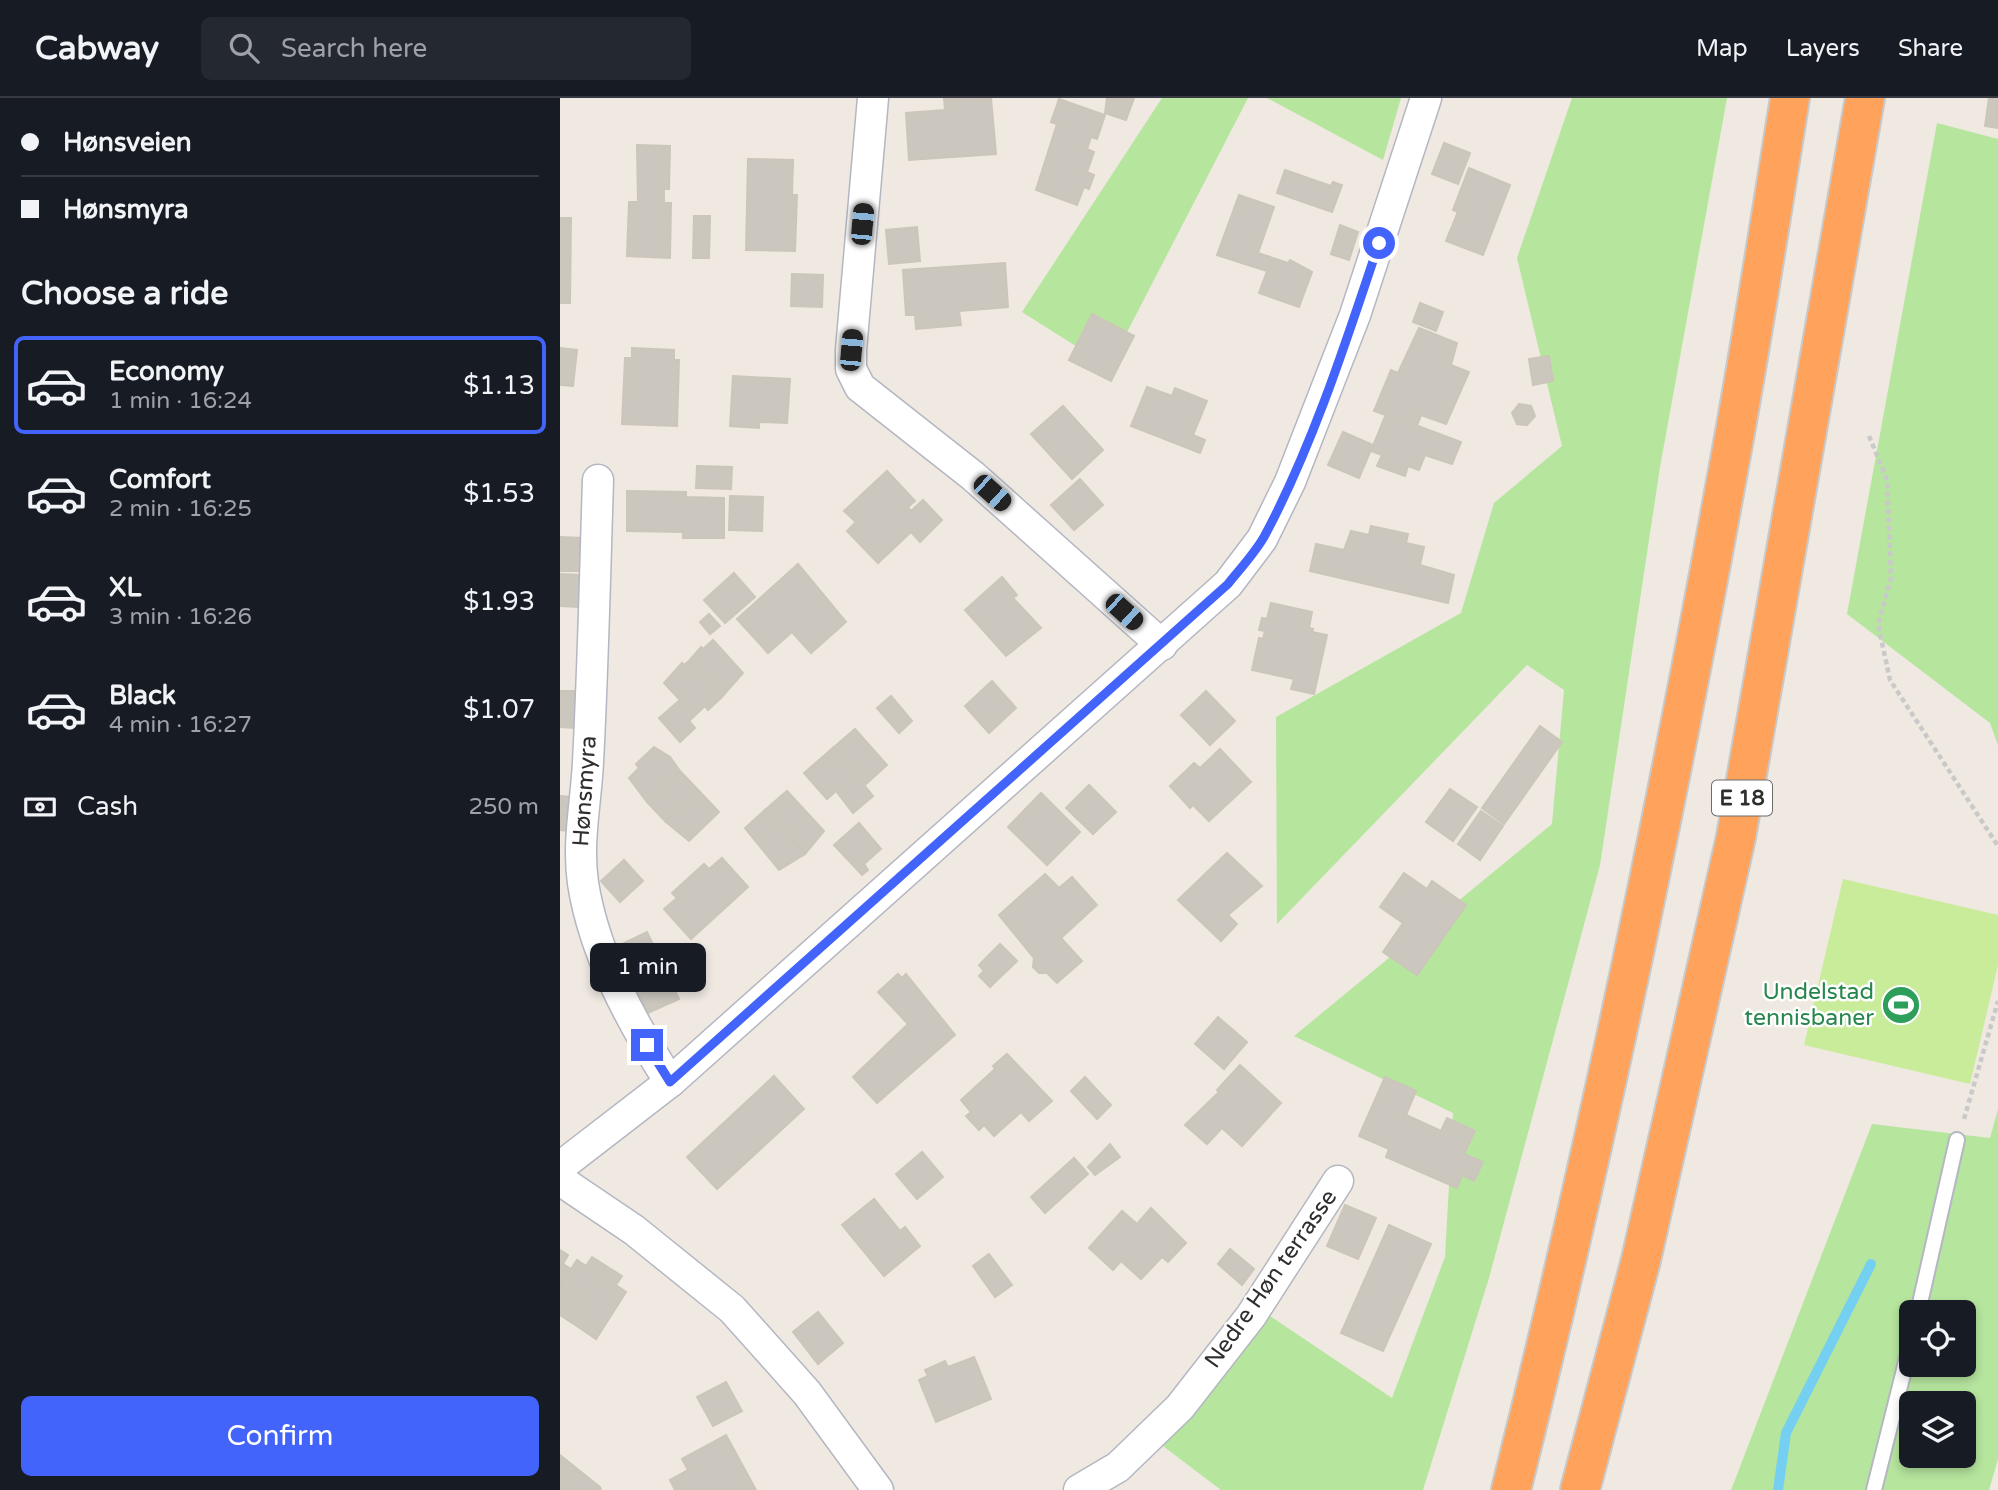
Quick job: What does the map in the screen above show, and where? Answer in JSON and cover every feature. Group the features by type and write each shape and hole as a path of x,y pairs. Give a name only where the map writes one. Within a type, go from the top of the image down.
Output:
{"highway":[{"path":"1511,1490 1573,1241 1661,829 1729,468 1790,98"},
{"name":"E 18","path":"1580,1490 1641,1260 1736,837 1865,98"}],"street":[{"path":"873,98 851,350 851,369 860,387 973,476 1162,645"},
{"path":"560,1167 670,1082 1228,584 1262,540 1273,517 1355,315 1426,98"},
{"name":"Hønsmyra","path":"598,480 588,766 580,838 583,884 598,938 635,1027 670,1082"},
{"path":"560,1180 634,1230 732,1309 807,1393 878,1490"},
{"name":"Nedre Høn terrasse","path":"1079,1490 1118,1467 1180,1407 1251,1316 1338,1181"}],"lane":[{"path":"1921,1300 1957,1140"},
{"path":"1874,1490 1902,1377"}],"path":[{"path":"1869,436 1887,480 1891,578 1878,624 1889,680 1998,846"},
{"path":"1957,1140 1998,1001"}],"green space":[{"path":"1162,98 1248,98 1109,367 1022,312"},
{"path":"1267,98 1401,98 1383,160"},
{"path":"1572,98 1727,98 1660,467 1600,865 1489,1278 1423,1490 1221,1490 1159,1443 1267,1314 1392,1398 1445,1257 1453,1113 1294,1036 1552,824 1564,690 1527,665 1277,924 1276,717 1461,613 1494,503 1562,446 1517,258"},
{"path":"1937,123 1998,139 1998,745 1990,723 1847,614"},
{"name":"Undelstad tennisbaner","path":"1843,879 1998,915 1998,965 1970,1084 1804,1045"},
{"path":"1998,1109 1998,1459 1989,1490 1731,1490 1872,1124 1990,1138"}],"building":[{"path":"944,98 991,98 996,154 909,160 906,113 945,110"},
{"path":"1107,98 1134,98 1126,120 1105,113"},
{"path":"1989,98 1998,98 1998,128 1985,126"},
{"path":"1059,99 1105,115 1097,139 1091,137 1087,149 1094,152 1087,172 1094,175 1089,189 1084,187 1077,205 1036,190 1057,124 1051,122"},
{"path":"1444,143 1470,153 1458,184 1432,174"},
{"path":"637,145 670,146 669,189 664,189 664,203 671,203 670,258 627,256 629,202 638,202"},
{"path":"748,159 793,160 792,195 797,195 795,251 746,250"},
{"path":"1469,168 1510,185 1483,255 1446,241 1458,212 1453,210"},
{"path":"1285,170 1331,186 1333,182 1342,185 1332,212 1277,193"},
{"path":"1239,195 1274,207 1258,253 1288,263 1290,260 1312,272 1299,307 1259,293 1267,271 1217,255"},
{"path":"694,216 710,216 709,258 693,258"},
{"path":"560,218 571,218 570,303 560,303"},
{"path":"1340,225 1358,232 1349,260 1331,254"},
{"path":"917,227 920,261 889,264 886,230"},
{"path":"1005,263 1008,307 959,311 961,325 916,329 915,315 906,315 903,270"},
{"path":"792,274 823,275 822,307 791,306"},
{"path":"1420,303 1443,312 1436,331 1413,322"},
{"path":"1092,314 1134,336 1111,381 1069,360"},
{"path":"1419,328 1457,343 1451,365 1469,372 1446,424 1421,415 1417,426 1374,411 1391,370 1398,373"},
{"path":"560,348 577,350 573,386 560,385"},
{"path":"632,348 674,350 674,360 679,360 677,426 622,424 625,358 632,358"},
{"path":"1549,356 1553,381 1533,385 1529,359"},
{"path":"733,376 790,379 787,423 759,422 759,428 730,426"},
{"path":"1147,387 1172,396 1175,388 1207,401 1193,435 1205,440 1200,453 1131,426"},
{"path":"1519,404 1531,406 1535,416 1527,425 1517,424 1512,413"},
{"path":"1063,406 1103,450 1072,479 1031,434"},
{"path":"1386,414 1461,442 1452,464 1425,455 1419,470 1408,466 1405,476 1377,466 1382,455 1371,451"},
{"path":"1343,432 1373,445 1359,478 1328,465"},
{"path":"697,466 732,467 731,489 696,488"},
{"path":"887,471 915,501 908,507 911,511 923,500 942,520 920,542 911,532 878,563 847,531 856,522 844,511"},
{"path":"1080,479 1103,505 1074,530 1051,505"},
{"path":"627,491 686,492 686,497 724,498 724,538 683,538 683,532 627,531"},
{"path":"730,496 763,497 762,531 729,530"},
{"path":"1371,526 1408,534 1406,543 1424,547 1420,565 1454,575 1448,603 1310,571 1316,544 1344,550 1351,531 1369,535"},
{"path":"560,537 582,538 581,571 560,571"},
{"path":"798,564 846,622 811,653 792,632 768,653 737,619"},
{"path":"734,573 755,597 725,623 704,600"},
{"path":"560,574 581,575 579,607 560,606"},
{"path":"1002,577 1017,595 1013,598 1041,628 1006,656 965,610"},
{"path":"1271,603 1312,612 1309,628 1313,629 1312,632 1327,635 1314,694 1291,689 1294,679 1252,670 1259,638 1263,639 1265,631 1259,630 1262,618 1267,619"},
{"path":"709,614 720,626 710,634 700,622"},
{"path":"713,640 743,673 721,698 689,661 701,647 703,649"},
{"path":"689,661 721,698 708,710 705,706 689,721 695,728 680,742 659,718 680,700 664,683 682,663 684,665"},
{"path":"992,681 1016,708 989,733 965,706"},
{"path":"560,691 576,691 575,728 560,727"},
{"path":"1206,691 1235,721 1210,745 1181,715"},
{"path":"891,696 912,721 899,733 877,708"},
{"path":"1540,726 1562,742 1504,824 1482,808"},
{"path":"855,729 887,765 866,784 834,747"},
{"path":"654,747 670,757 680,771 647,802 629,778 639,768 636,764"},
{"path":"834,747 873,796 853,813 836,791 827,799 804,773"},
{"path":"1220,749 1251,782 1209,821 1193,805 1190,808 1170,786 1194,763 1200,768"},
{"path":"680,771 699,791 666,822 647,802"},
{"path":"1089,785 1116,812 1093,834 1066,808"},
{"path":"1450,789 1477,807 1453,841 1426,822"},
{"path":"699,791 719,812 689,841 666,822"},
{"path":"787,791 824,831 805,854 766,809"},
{"path":"1041,793 1080,832 1047,865 1008,827"},
{"path":"560,796 570,797 568,831 560,830"},
{"path":"766,809 805,854 779,870 745,828"},
{"path":"1481,811 1503,826 1480,860 1458,844"},
{"path":"859,823 881,849 864,864 868,870 862,875 834,845"},
{"path":"1227,853 1262,886 1228,915 1237,924 1221,941 1178,900"},
{"path":"722,858 748,887 691,939 664,909 677,898 672,893 704,864 709,869"},
{"path":"624,860 643,881 620,902 601,881"},
{"path":"1404,873 1427,889 1432,881 1466,905 1417,975 1383,952 1403,923 1380,907"},
{"path":"1045,874 1059,888 1072,877 1097,905 1061,938 1082,961 1057,983 1047,973 1039,973 1033,967 1034,958 999,915"},
{"path":"647,932 679,999 648,1013 616,947"},
{"path":"1000,944 1017,961 990,987 979,976 984,971 979,965"},
{"path":"898,974 902,978 906,974 955,1035 877,1103 853,1077 908,1024 878,992"},
{"path":"1218,1017 1247,1042 1224,1069 1195,1044"},
{"path":"1007,1054 1052,1101 1029,1121 1021,1112 994,1136 984,1125 979,1130 966,1116 971,1112 961,1100 995,1069 993,1066"},
{"path":"1240,1065 1281,1103 1242,1146 1222,1128 1207,1144 1185,1125 1219,1092 1217,1090"},
{"path":"774,1076 804,1109 717,1189 687,1157"},
{"path":"1085,1077 1111,1105 1097,1119 1071,1091"},
{"path":"1385,1077 1416,1091 1406,1115 1441,1131 1447,1118 1475,1131 1464,1154 1483,1162 1474,1181 1462,1175 1457,1188 1386,1157 1389,1149 1359,1136"},
{"path":"1110,1144 1120,1157 1095,1175 1088,1167"},
{"path":"922,1152 943,1177 917,1199 896,1174"},
{"path":"1074,1158 1088,1174 1045,1213 1031,1197"},
{"path":"874,1199 900,1231 905,1227 920,1246 884,1276 842,1225"},
{"path":"1345,1205 1376,1218 1358,1259 1327,1246"},
{"path":"1151,1208 1186,1243 1168,1262 1162,1257 1141,1279 1121,1261 1113,1270 1089,1248 1122,1211 1137,1224"},
{"path":"1389,1225 1431,1244 1383,1351 1341,1333"},
{"path":"1230,1249 1254,1269 1242,1285 1218,1264"},
{"path":"560,1250 568,1255 563,1264 571,1269 560,1286"},
{"path":"989,1254 1012,1285 995,1297 973,1266"},
{"path":"592,1257 606,1266 571,1322 560,1315 560,1286 577,1260 586,1266"},
{"path":"606,1266 622,1276 616,1285 626,1292 596,1339 571,1322"},
{"path":"818,1312 843,1343 818,1364 793,1332"},
{"path":"974,1357 991,1399 936,1422 919,1380 928,1376 925,1370 945,1361 948,1367"},
{"path":"726,1382 742,1411 713,1426 697,1397"},
{"path":"726,1435 756,1490 675,1490 670,1480 688,1470 682,1459"},
{"path":"560,1455 600,1487 601,1490 560,1490"}],"waterway":[{"path":"1778,1490 1786,1433 1871,1264"}],"place":[{"name":"Undelstad tennisbaner","path":"1901,1005"}],"route":[{"path":"647,1045 670,1082 1228,584 1262,540 1290,482 1355,315 1379,243"}]}
